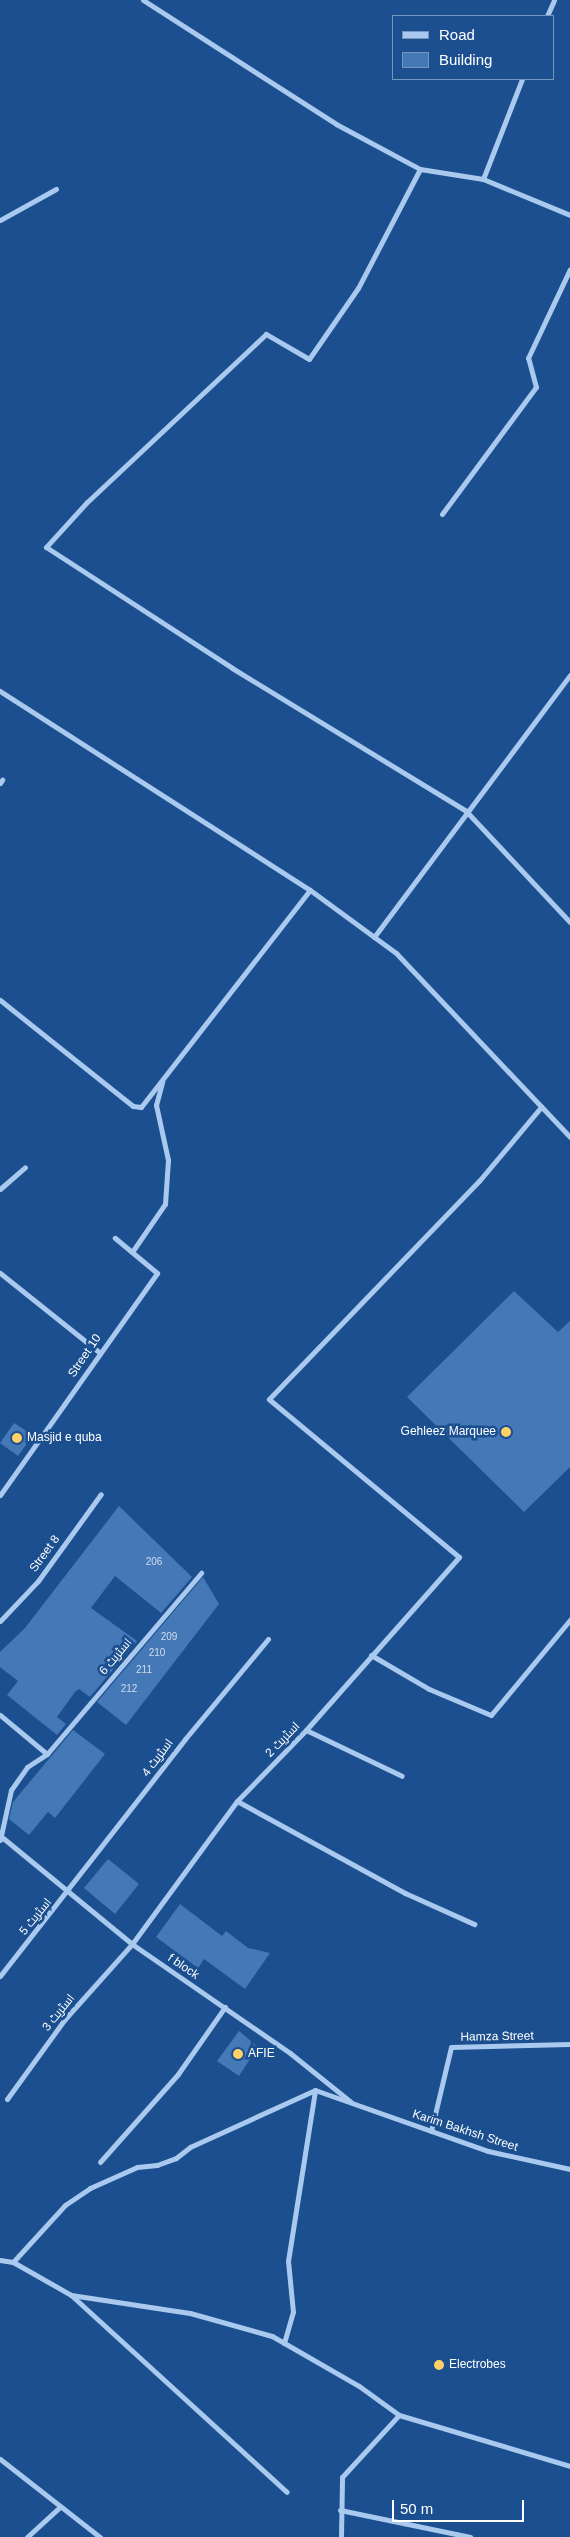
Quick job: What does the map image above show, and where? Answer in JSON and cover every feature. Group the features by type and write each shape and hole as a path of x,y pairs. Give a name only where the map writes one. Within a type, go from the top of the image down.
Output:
{"street":[{"path":"143,0 336,124 420,169 483,179 570,215"},
{"path":"547,15 554,0"},
{"path":"483,179 522,80"},
{"path":"420,169 358,288 309,359 266,334 87,502 46,547 232,668 466,811 570,922"},
{"path":"0,220 56,189"},
{"path":"442,514 536,387 528,358 570,269"},
{"path":"374,936 570,675"},
{"path":"0,691 310,890 396,953 570,1137"},
{"path":"0,1000 133,1106 141,1107 310,890"},
{"path":"132,1252 165,1204 168,1160 156,1105 163,1078"},
{"name":"اسٹریٹ 2","path":"132,1944 237,1801 306,1730 459,1558 269,1399 479,1181 541,1107"},
{"path":"0,1190 25,1167"},
{"name":"Street 10","path":"0,1495 99,1352 157,1273 116,1238"},
{"path":"0,1273 99,1352"},
{"name":"Street 8","path":"0,1621 38,1582 100,1494"},
{"name":"اسٹریٹ 6","path":"2,1839 11,1790 28,1767 47,1754 201,1573"},
{"path":"371,1656 429,1689 491,1716 570,1620"},
{"name":"اسٹریٹ 4","path":"68,1893 185,1739 268,1638"},
{"path":"0,1715 47,1754"},
{"path":"306,1730 402,1776"},
{"path":"237,1801 405,1893 474,1924"},
{"name":"f block","path":"2,1839 132,1944 225,2007 356,2106"},
{"name":"اسٹریٹ 5","path":"0,1976 68,1893"},
{"name":"اسٹریٹ 3","path":"7,2099 65,2019 132,1944"},
{"path":"100,2162 178,2074 225,2007"},
{"name":"Hamza Street","path":"431,2131 451,2047 570,2044"},
{"path":"13,2262 65,2205 90,2188 137,2167 157,2166 176,2158 190,2147 315,2090"},
{"path":"284,2342 293,2312 288,2261 315,2090"},
{"name":"Karim Bakhsh Street","path":"315,2090 488,2151 570,2169"},
{"path":"0,2260 13,2262 71,2295 287,2492"},
{"path":"71,2295 190,2313 284,2342 359,2386 399,2415 570,2466"},
{"path":"341,2537 342,2477 399,2415"},
{"path":"0,2459 60,2508 100,2537"},
{"path":"29,2536 60,2508"},
{"path":"340,2510 470,2537"}],"building":[{"name":"Gehleez Marquee","path":"514,1291 558,1332 570,1321 570,1467 524,1512 407,1397"},
{"name":"Masjid e quba","path":"14,1423 33,1435 18,1456 0,1443"},
{"path":"119,1506 192,1577 161,1613 115,1576 91,1608 137,1641 90,1697 79,1689 75,1692 57,1717 66,1724 57,1735 7,1695 18,1681 0,1667 0,1652 25,1628"},
{"path":"203,1577 219,1604 126,1725 97,1702"},
{"path":"73,1730 105,1754 55,1818 48,1812 29,1835 9,1819 13,1802"},
{"path":"108,1859 139,1884 115,1914 84,1888"},
{"path":"180,1904 222,1936 226,1931 248,1948 270,1953 245,1989 204,1959 198,1968 156,1937"},
{"name":"AFIE","path":"239,2031 258,2047 239,2076 217,2061"}],"place":[{"name":"Gehleez Marquee","path":"506,1432"},
{"name":"Masjid e quba","path":"17,1438"},
{"name":"AFIE","path":"238,2054"},
{"name":"Electrobes","path":"439,2365"}]}
